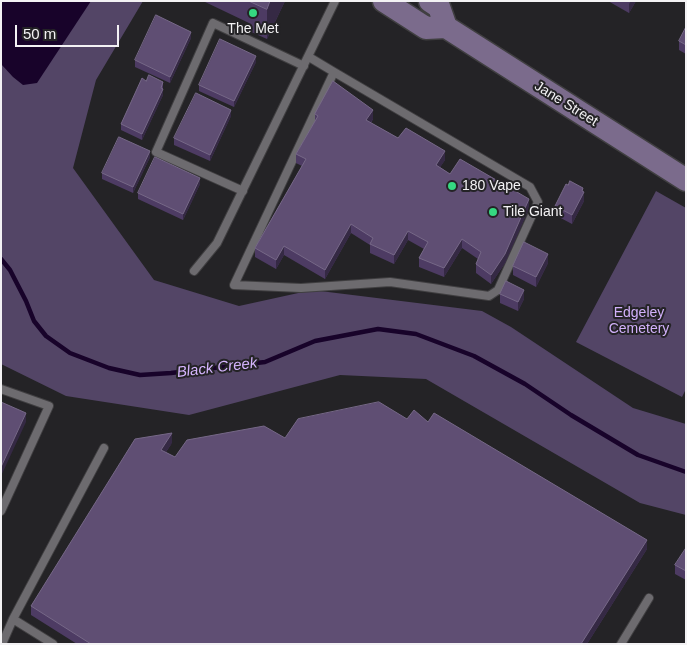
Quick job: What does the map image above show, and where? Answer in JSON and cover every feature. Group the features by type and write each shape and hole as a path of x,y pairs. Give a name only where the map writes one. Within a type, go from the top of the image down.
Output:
{"main road":[{"name":"Jane Street","path":"384,1 426,28 446,27 686,180"},
{"path":"430,1 439,7 446,27"}],"lane":[{"path":"194,271 217,242 336,1"},
{"path":"243,191 156,152 213,23 304,66"},
{"path":"308,57 334,72 530,187 538,202 498,290 489,296 390,282 301,288 234,285 334,72"},
{"path":"1,389 48,406 1,511"},
{"path":"2,644 104,448"},
{"path":"620,644 649,598"},
{"path":"14,619 53,644"}],"green space":[{"path":"1,1 143,1 96,80 73,168 154,280 239,306 312,290 482,311 511,327 633,408 686,424 686,515 640,503 426,379 340,375 189,415 66,396 1,364"},
{"name":"Edgeley Cemetery","path":"656,191 686,208 686,389 682,397 576,342"}],"shaded area":[{"path":"1,1 91,1 37,83 23,85 1,64"}],"building":[{"path":"249,1 270,1 267,9"},
{"path":"156,15 191,32 170,77 135,60"},
{"path":"686,27 686,45 679,41"},
{"path":"220,39 256,56 234,101 199,85"},
{"path":"149,75 163,82 161,88 163,89 142,134 121,124 142,78 146,81"},
{"path":"333,81 373,110 366,120 398,138 406,128 445,151 436,165 450,174 460,159 529,199 505,254 491,275 476,264 481,252 462,239 444,268 419,258 428,242 408,231 394,255 370,244 373,238 351,224 325,270 284,246 276,260 255,248 306,159 296,154 318,116 315,114"},
{"path":"196,93 231,110 210,155 174,138"},
{"path":"119,137 150,151 133,187 102,173"},
{"path":"155,157 200,178 183,214 138,193"},
{"path":"570,181 583,188 582,191 584,192 572,215 555,206 566,184 568,185"},
{"path":"524,242 548,254 536,277 513,266"},
{"path":"506,281 524,290 518,302 500,294"},
{"path":"1,402 26,413 1,467"},
{"path":"379,402 407,419 414,410 428,422 434,413 647,540 581,644 91,644 31,606 135,439 172,433 161,450 175,457 187,440 264,426 285,438 298,419"},
{"path":"686,548 686,571 675,565"}],"waterway":[{"name":"Black Creek","path":"1,259 10,270 34,321 46,336 70,353 109,368 140,375 171,373 265,362 315,341 378,329 416,334 474,356 525,384 571,415 638,455 686,472"}],"place":[{"name":"The Met","path":"253,13"},
{"name":"180 Vape","path":"452,186"},
{"name":"Tile Giant","path":"493,212"}]}
